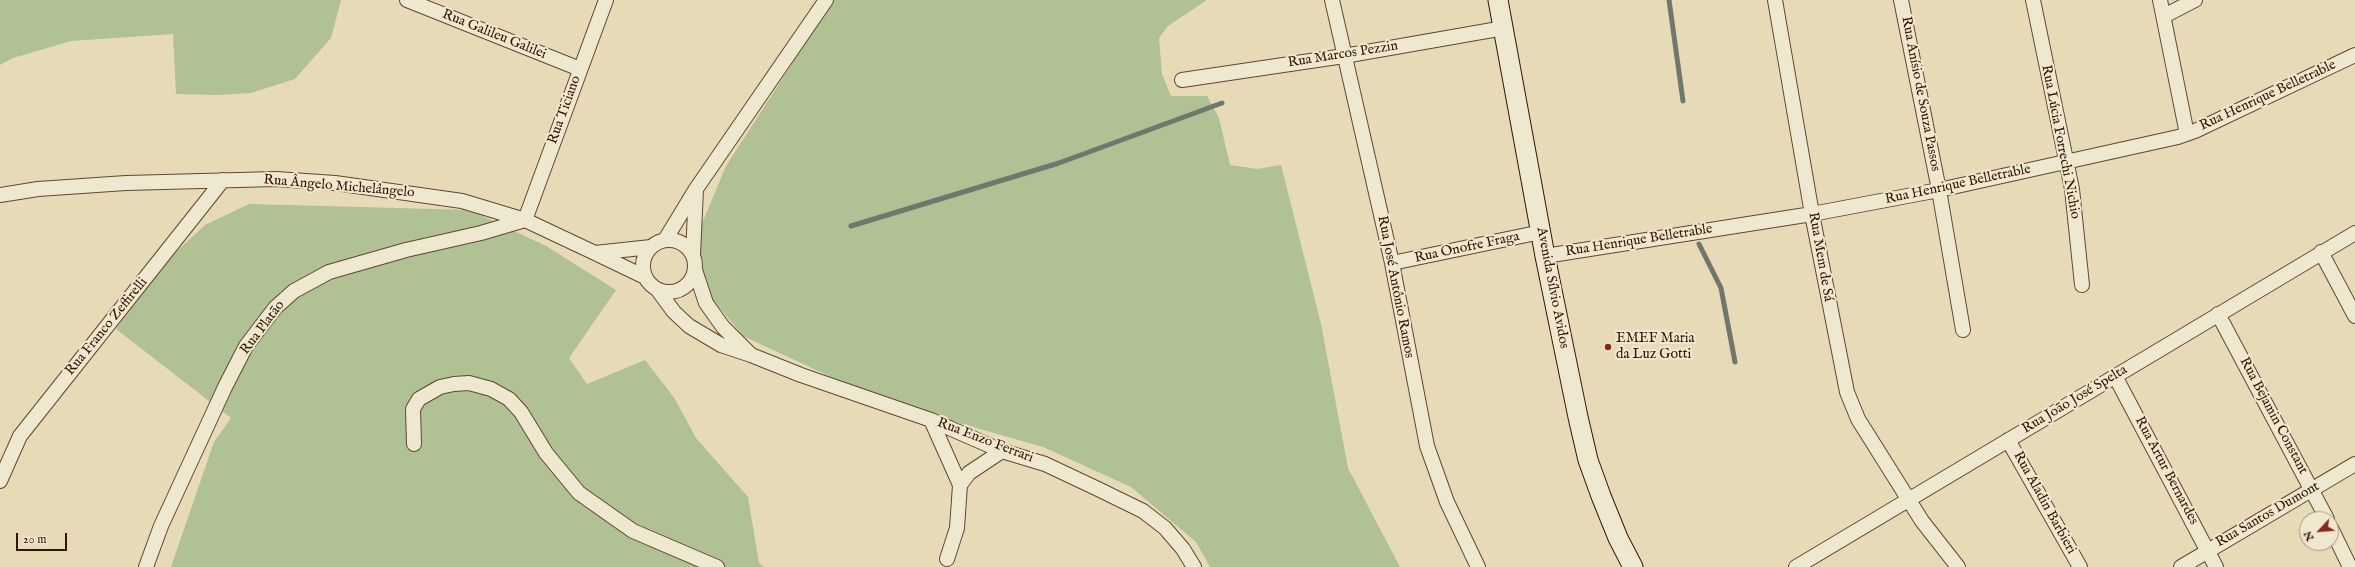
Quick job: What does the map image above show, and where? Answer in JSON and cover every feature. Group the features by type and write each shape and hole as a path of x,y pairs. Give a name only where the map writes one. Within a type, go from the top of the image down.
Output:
{"main road":[{"name":"Avenida Sílvio Avidos","path":"1498,0 1545,256 1588,460 1618,538 1633,567"}],"street":[{"name":"Rua Galileu Galilei","path":"407,0 580,69"},
{"name":"Rua Ticiano","path":"525,220 606,0"},
{"path":"595,253 650,247 665,240 696,189 826,0"},
{"name":"Rua José Antônio Ramos","path":"1332,0 1392,263 1427,446 1447,502 1478,567"},
{"name":"Rua Mem de Sá","path":"1775,0 1812,214 1847,392 1858,419 1908,499 1922,521 1958,567"},
{"name":"Rua Anísio de Souza Passos","path":"1902,0 1939,190 1963,330"},
{"name":"Rua Lúcia Forrechi Nichio","path":"2032,0 2065,162 2072,189 2082,285"},
{"path":"2160,0 2187,134"},
{"path":"2164,16 2195,0"},
{"name":"Rua Marcos Pezzin","path":"1182,80 1344,56 1504,28"},
{"name":"Rua Henrique Belletrable","path":"1545,256 1812,214 1939,190 2187,134 2355,55"},
{"name":"Rua Ângelo Michelângelo","path":"0,195 38,189 118,183 276,179 404,191 462,201 525,220 645,277"},
{"name":"Rua Franco Zeffirelli","path":"0,481 20,436 223,180"},
{"path":"650,247 643,261 645,277 657,289 665,292 681,290 692,278 695,270 693,255 696,189"},
{"name":"Rua Platão","path":"146,567 161,526 225,387 246,346 275,308 294,290 329,272 406,250 481,233 525,220"},
{"name":"Rua Onofre Fraga","path":"1392,263 1541,232"},
{"name":"Rua João José Spelta","path":"1797,567 2355,232"},
{"path":"665,240 681,243 693,255"},
{"path":"2321,252 2355,316"},
{"name":"Rua Enzo Ferrari","path":"695,270 706,303 723,327 750,355"},
{"name":"Rua Enzo Ferrari","path":"657,289 674,312 688,326 721,345 801,376 931,420 1002,450 1045,464 1143,511 1164,528 1183,548 1194,567"},
{"name":"Rua Bejamin Constant","path":"2218,314 2323,511"},
{"name":"Rua Artur Bernardes","path":"2115,376 2216,567"},
{"path":"414,444 413,409 419,399 440,386 454,384 468,383 491,389 509,399 522,412 550,458 579,493 633,530 717,567"},
{"path":"931,420 960,486 957,528 945,564"},
{"name":"Rua Aladin Barbieri","path":"2008,440 2080,567"},
{"path":"960,486 969,473 1002,450"},
{"name":"Rua Santos Dumont","path":"2181,567 2355,464"},
{"path":"2339,544 2350,567"}],"green space":[{"path":"0,0 341,0 331,38 295,79 251,93 216,95 176,94 173,34 71,41 13,58 0,65"},
{"path":"833,0 1207,0 1168,26 1159,38 1162,74 1171,96 1207,96 1219,118 1230,165 1257,169 1281,165 1321,324 1348,468 1400,567 1210,567 1196,542 1131,487 1043,447 885,402 743,336 706,291 696,238 726,166"},
{"path":"249,204 470,210 546,246 616,290 569,358 587,384 645,360 675,399 696,438 748,497 759,563 764,567 171,567 214,442 231,418 116,329 167,260 205,225"}],"waterway":[{"path":"1669,0 1683,101"},
{"path":"851,226 1059,163 1222,103"},
{"path":"1699,244 1721,288 1735,362"}],"place":[{"name":"EMEF Maria da Luz Gotti","path":"1608,347"}]}
